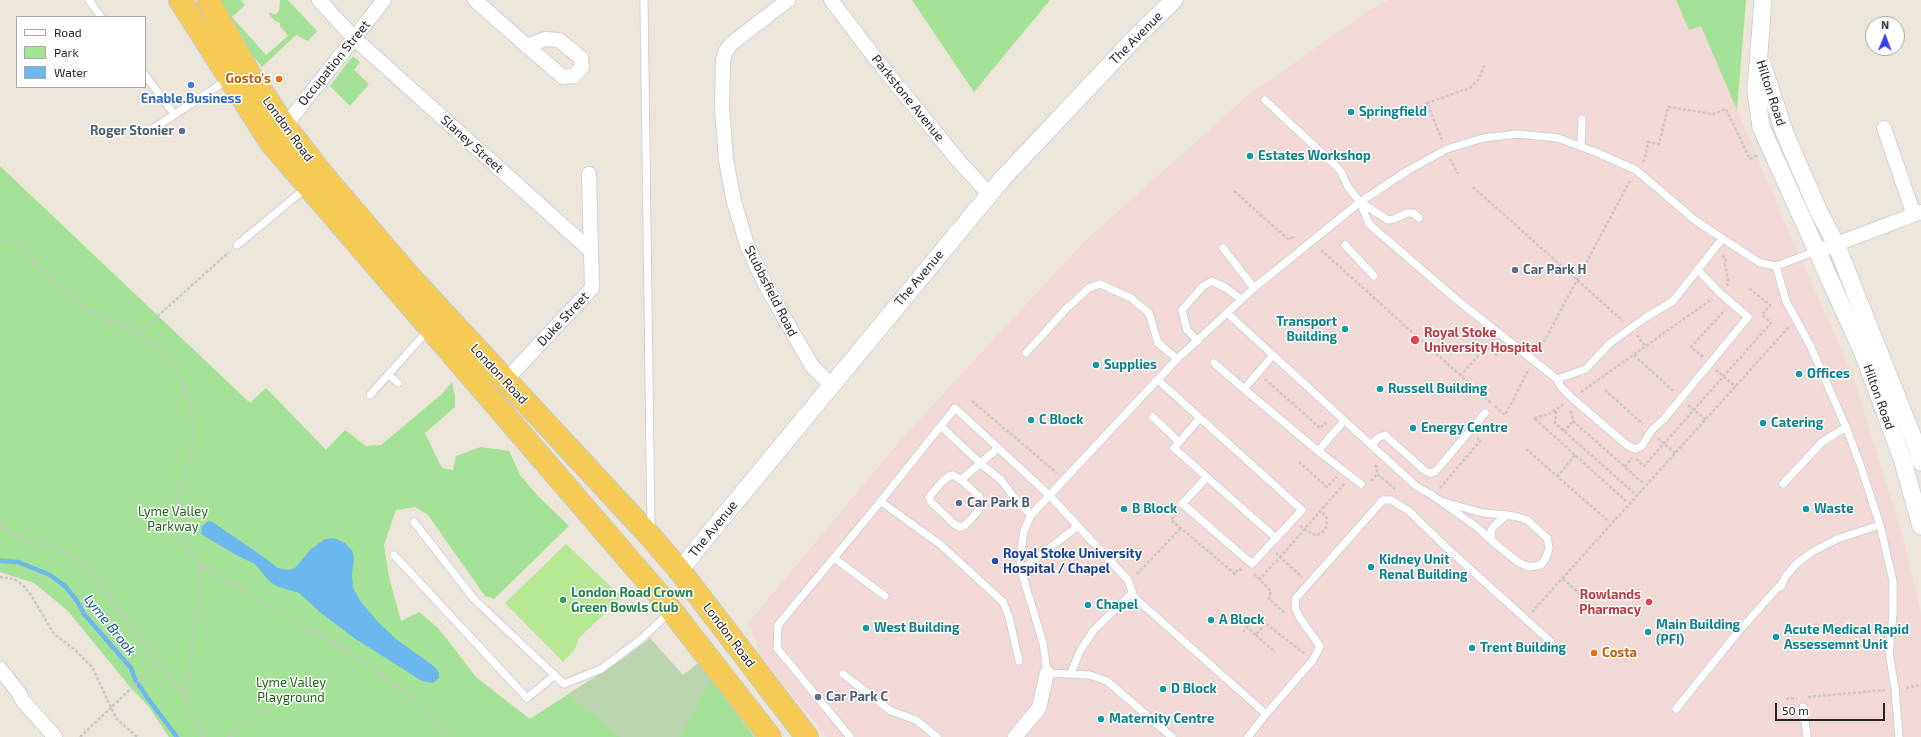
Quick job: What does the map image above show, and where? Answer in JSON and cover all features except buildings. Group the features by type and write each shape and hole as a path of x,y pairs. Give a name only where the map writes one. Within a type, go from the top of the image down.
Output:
{"highway":[{"name":"London Road","path":"180,0 271,143 316,180 410,276 505,381 651,537 680,571 807,737"},
{"name":"London Road","path":"208,0 249,73 285,126 316,180 430,328 672,610 770,737"},
{"path":"657,592 680,571"}],"street":[{"name":"Slaney Street","path":"319,0 354,38 591,251"},
{"name":"Occupation Street","path":"285,126 384,0"},
{"path":"475,0 527,46"},
{"name":"Stubbsfield Road","path":"788,0 731,44 726,51 723,61 722,108 726,160 734,202 747,245 766,286 812,366 831,385"},
{"name":"Parkstone Avenue","path":"831,0 879,63 957,159 989,194"},
{"name":"The Avenue","path":"680,571 989,194 1135,38 1174,0"},
{"path":"1759,54 1763,0"},
{"name":"Hilton Road","path":"1759,54 1756,91 1761,127 1863,353 1902,458 1921,526"},
{"name":"Hilton Road","path":"1759,54 1785,134 1819,212 1836,244 1916,445 1921,462"},
{"path":"1818,251 1918,213 1884,128"},
{"name":"Duke Street","path":"505,381 592,288 589,174"},
{"path":"0,669 19,692 23,701 55,737"},
{"path":"1015,737 1039,708 1047,673"}],"lane":[{"path":"89,0 100,16"},
{"path":"644,0 651,537"},
{"path":"146,76 174,114"},
{"path":"151,130 229,78"},
{"path":"1265,100 1342,172 1348,187 1360,202 1369,224 1457,300 1557,379 1561,387 1572,398 1627,445 1635,450 1642,446 1651,431 1664,419 1748,317 1720,293 1697,269"},
{"path":"1580,146 1582,119"},
{"path":"1172,737 1107,681 1090,675 1047,673 1044,643 1021,570 1021,545 1024,530 1031,515 1064,478 1177,359 1254,288 1360,202 1407,171 1447,150 1483,138 1518,134 1558,138 1636,170 1696,221 1760,263 1776,266 1818,251"},
{"path":"237,245 316,180"},
{"path":"1360,202 1388,220 1394,219 1407,212 1413,213 1419,218"},
{"path":"1557,379 1586,369 1609,344 1645,318 1673,301 1722,239"},
{"path":"1345,245 1374,276"},
{"path":"1223,248 1254,288"},
{"path":"1776,266 1786,301 1810,345 1846,427 1880,525 1893,581 1893,615 1889,652 1895,689 1899,737"},
{"path":"1198,341 1186,330 1182,310 1203,286 1212,282 1226,288 1242,299"},
{"path":"1026,353 1066,309 1089,288 1100,284 1132,298 1149,313 1158,343 1177,359"},
{"path":"1227,313 1416,486 1478,528 1518,562 1529,567 1541,565 1546,558 1549,548 1547,538 1527,520 1507,515 1483,513 1438,500"},
{"path":"370,394 430,328"},
{"path":"1244,389 1273,355"},
{"path":"1214,363 1318,451 1361,484"},
{"path":"389,374 398,383"},
{"path":"1158,380 1302,510 1252,564 1182,504 1207,477"},
{"path":"850,737 777,648 778,625 955,408 1050,495 1128,580 1134,597 1266,714"},
{"path":"1371,445 1379,437 1385,435 1425,471 1430,473 1435,472 1485,413"},
{"path":"1153,417 1179,442"},
{"path":"1200,418 1174,448 1276,538"},
{"path":"1318,451 1344,421"},
{"path":"941,426 981,464 1001,480 1013,496 1031,515"},
{"path":"1783,484 1822,442 1846,427"},
{"path":"961,480 998,448"},
{"path":"953,475 961,480 979,496 981,503 978,511 969,522 960,527 950,520 931,502 929,497 949,476 953,475"},
{"path":"1248,737 1313,660 1320,646 1294,608 1296,598 1383,500 1391,500 1409,511 1448,549 1550,641"},
{"path":"880,501 941,545 1003,602 1009,617 1019,661"},
{"path":"1492,541 1491,530 1495,524 1507,515"},
{"path":"414,522 474,599 564,684 602,669 640,640 672,610"},
{"path":"1676,709 1738,632 1781,588 1796,564 1812,552 1837,539 1880,525"},
{"path":"1021,570 1078,526"},
{"path":"394,555 527,698 555,675"},
{"path":"834,558 885,596"},
{"path":"1071,673 1080,651 1093,631 1132,592"},
{"path":"843,674 891,711 916,720 937,737"},
{"path":"1803,707 1807,737"}],"path":[{"path":"1406,107 1414,114 1427,103 1470,88 1478,80 1485,64"},
{"path":"1427,103 1443,142"},
{"path":"1321,250 1504,415 1577,280 1618,200 1645,158 1648,142 1659,144 1668,107 1713,114 1726,110 1750,159 1771,150"},
{"path":"1449,157 1458,174"},
{"path":"1473,187 1623,321"},
{"path":"1234,191 1289,240 1293,236 1294,238"},
{"path":"0,243 14,242 65,292 88,311 106,320 128,326 158,346 175,366 185,386 194,430 188,467 179,485 176,514 182,542 201,566 352,654 414,698 441,728 452,737"},
{"path":"139,333 237,245"},
{"path":"1722,256 1726,258 1725,264 1728,281 1727,286"},
{"path":"1625,467 1633,457 1644,466 1771,323 1762,315 1770,305 1749,288"},
{"path":"1584,390 1716,297"},
{"path":"1703,358 1691,347 1728,308"},
{"path":"1530,614 1676,454 1782,333"},
{"path":"1637,334 1646,347"},
{"path":"1460,376 1486,347 1499,357"},
{"path":"1634,355 1674,392"},
{"path":"1263,366 1269,372 1263,378 1320,428 1325,423 1334,432"},
{"path":"1714,368 1736,387"},
{"path":"1605,390 1643,424"},
{"path":"972,401 1064,478"},
{"path":"1684,402 1706,420"},
{"path":"1563,405 1556,410 1534,418 1626,501"},
{"path":"1556,410 1555,423 1634,493"},
{"path":"1564,432 1573,421 1643,483"},
{"path":"1440,488 1481,440 1468,433"},
{"path":"1654,435 1676,454"},
{"path":"1526,449 1608,520"},
{"path":"1557,477 1575,455"},
{"path":"1372,462 1378,467 1378,474"},
{"path":"1259,580 1346,482"},
{"path":"1184,505 1171,520 1235,574 1238,569 1246,571"},
{"path":"1293,520 1304,529 1317,535 1322,533 1326,527 1327,521 1326,516 1320,511"},
{"path":"0,524 16,537 63,549 88,568 186,699 193,719 204,737"},
{"path":"1129,583 1181,528"},
{"path":"1268,546 1309,582"},
{"path":"186,699 201,566"},
{"path":"1253,574 1271,591 1269,599 1287,616 1299,616"},
{"path":"0,577 14,579 23,585 31,595 54,634 69,644 92,667 116,718 137,737"},
{"path":"1563,579 1599,611"},
{"path":"1256,635 1265,623 1313,660"},
{"path":"1243,632 1247,627 1275,652"},
{"path":"80,737 130,687 158,662"},
{"path":"1786,699 1921,686"},
{"path":"229,737 267,707"}],"shaded area":[{"name":"Royal Stoke University Hospital","path":"1389,0 1676,0 1689,30 1701,25 1782,216 1853,376 1904,541 1921,613 1921,737 827,737 762,659 749,622 905,435 1084,242 1246,97 1368,11"}],"green space":[{"path":"218,0 241,0 245,5 232,17 266,55 288,36 280,26 280,23 275,21 269,14 270,12 275,15 279,11 280,0 288,0 317,31 308,41 296,35 262,67 237,36"},
{"path":"912,0 1050,0 974,92"},
{"path":"1676,0 1746,0 1737,110 1701,26 1689,30"},
{"path":"354,57 360,62 354,70 369,84 350,106 330,86 351,58"},
{"name":"Lyme Valley Parkway","path":"0,166 250,403 266,388 326,450 345,430 366,446 381,445 442,394 452,382 455,396 455,407 425,433 442,468 453,470 456,456 481,447 509,451 520,475 538,496 569,526 494,599 485,596 428,515 415,507 396,510 384,545 389,577 401,621 419,612 438,628 477,678 530,719 624,658 648,737 169,737 149,707 130,687 68,611 34,583 0,572"},
{"name":"London Road Crown Green Bowls Club","path":"566,544 622,597 579,638 575,649 563,662 505,603"},
{"path":"650,638 683,675 698,663 711,679 680,737 620,737 568,695 624,658"},
{"path":"700,665 754,737 670,737 688,708"}],"water":[{"path":"211,521 278,568 288,570 295,568 310,550 325,539 334,538 345,543 352,550 354,558 352,575 353,588 361,602 377,621 396,639 435,667 439,673 439,678 433,683 422,681 354,638 321,613 299,593 276,586 268,580 255,564 238,556 201,534 202,526"}],"waterway":[{"name":"Lyme Brook","path":"0,561 18,562 50,575 66,587 77,601 84,614 131,668 135,679 146,696 177,737"}],"place":[{"name":"Gosto's","path":"279,79"},
{"name":"Enable.Business","path":"191,85"},
{"name":"Springfield","path":"1351,112"},
{"name":"Roger Stonier","path":"182,131"},
{"name":"Estates Workshop","path":"1250,156"},
{"name":"Car Park H","path":"1515,270"},
{"name":"Transport Building","path":"1345,329"},
{"name":"Royal Stoke University Hospital","path":"1415,340"},
{"name":"Supplies","path":"1096,365"},
{"name":"Offices","path":"1799,374"},
{"name":"Russell Building","path":"1380,389"},
{"name":"C Block","path":"1031,420"},
{"name":"Catering","path":"1763,423"},
{"name":"Energy Centre","path":"1413,428"},
{"name":"Car Park B","path":"959,503"},
{"name":"B Block","path":"1124,509"},
{"name":"Waste","path":"1806,509"},
{"name":"Royal Stoke University Hospital / Chapel","path":"995,561"},
{"name":"Kidney Unit Renal Building","path":"1371,567"},
{"name":"London Road Crown Green Bowls Club","path":"563,600"},
{"name":"Rowlands Pharmacy","path":"1649,602"},
{"name":"Chapel","path":"1088,605"},
{"name":"A Block","path":"1211,620"},
{"name":"West Building","path":"866,628"},
{"name":"Main Building (PFI)","path":"1648,632"},
{"name":"Acute Medical Rapid Assessemnt Unit","path":"1776,637"},
{"name":"Trent Building","path":"1472,648"},
{"name":"Costa","path":"1594,653"},
{"name":"D Block","path":"1163,689"},
{"name":"Car Park C","path":"818,697"},
{"name":"Maternity Centre","path":"1101,719"}],"park label":[{"name":"Lyme Valley Playground","path":"291,690"}]}
